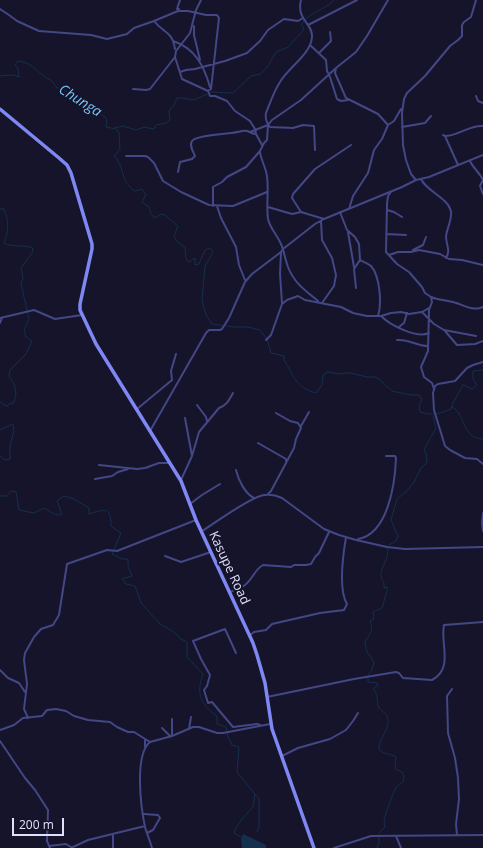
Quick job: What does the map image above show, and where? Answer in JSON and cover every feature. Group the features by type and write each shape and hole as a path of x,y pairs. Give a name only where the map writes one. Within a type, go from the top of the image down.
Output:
{"street":[{"path":"180,0 177,9 180,10"},
{"path":"201,0 195,13 194,34 200,61 211,89"},
{"path":"213,206 214,187 222,182 226,177 246,167 260,152 262,146 267,140 268,125 266,121 266,113 278,84 298,61 310,44 312,33 300,11 301,0"},
{"path":"308,25 357,0"},
{"path":"178,172 180,162 192,159 195,156 190,146 193,139 217,134 250,132 268,125 272,120 302,100 336,68 356,52 388,0"},
{"path":"416,180 412,177 403,145 402,108 404,99 407,93 425,76 450,46 462,36 462,25 471,17 476,0"},
{"path":"0,10 9,14 17,21 38,31 91,35 107,39 127,34 134,28 180,10 217,15 219,17 212,65 211,89"},
{"path":"180,72 212,65 247,53 260,41 268,30 284,19 298,21 303,18"},
{"path":"194,20 190,33 176,51 175,57 184,80 208,91 209,95 215,96 229,103 235,111 251,122 262,146"},
{"path":"154,21 159,27 170,34 176,51"},
{"path":"318,53 331,42 330,32"},
{"path":"173,41 181,44 192,52 200,61"},
{"path":"310,44 326,60 337,99 342,101 349,100"},
{"path":"133,89 150,89 175,57"},
{"path":"336,68 335,73 344,92 344,96 378,114 388,125"},
{"path":"476,96 478,101 483,103"},
{"path":"349,208 353,196 368,173 373,151 382,139 388,125 394,121 402,108"},
{"path":"0,109 67,165 71,173 92,244 80,308 82,315 55,319 37,310 1,318 0,323"},
{"path":"402,127 425,123 431,116"},
{"path":"268,125 274,127 293,128 303,125 314,126 314,150"},
{"path":"458,165 444,136 453,135 469,128 483,126"},
{"path":"250,132 256,134"},
{"path":"301,212 292,198 293,194 315,169 351,145"},
{"path":"260,152 261,160 267,175 268,220 271,228 277,236 283,249 288,268 296,283 320,303"},
{"path":"150,430 206,333 209,330 220,330 228,318 245,282 252,274 315,224 324,219 391,192 416,180 483,155"},
{"path":"126,156 148,157 154,163 163,181 181,192 213,206 233,206 267,192"},
{"path":"470,160 473,168 482,177 483,180 480,186 483,194"},
{"path":"421,179 450,209 451,216 446,239 449,253 446,258"},
{"path":"391,192 388,196 386,210 388,234 386,252 397,264 409,272 422,287 425,293 431,297 454,302 474,309 483,307"},
{"path":"217,206 221,218 236,247 239,265 245,282"},
{"path":"268,208 292,214 301,212 324,219"},
{"path":"386,210 402,216"},
{"path":"340,212 348,231 355,268 356,288"},
{"path":"320,303 334,286 336,274 332,258 322,240 321,221"},
{"path":"348,231 355,236 358,242 360,260 355,268"},
{"path":"388,234 406,235"},
{"path":"411,252 423,245 426,237"},
{"path":"389,255 398,252 411,252 419,250 440,254 446,258 483,265"},
{"path":"267,339 271,335 282,304 280,274 281,252"},
{"path":"360,260 372,267 377,279 380,300 380,316"},
{"path":"282,304 287,300 298,296 305,300 341,307 356,314 380,316 394,312 409,314 422,312 430,307"},
{"path":"431,297 432,302 430,307 428,351 421,367 424,377 432,383 434,389 434,410 439,422 442,438 445,446 450,450 465,458 477,459 483,464"},
{"path":"422,312 444,330 457,345 475,344 483,341"},
{"path":"399,327 404,323 407,313"},
{"name":"Kasupe Road","path":"82,315 96,344 181,481 196,520 250,637 257,655 267,697 270,724 314,848"},
{"path":"380,316 390,324 416,334 424,335 429,333"},
{"path":"444,330 476,336"},
{"path":"397,340 405,340 420,346 428,346"},
{"path":"137,409 172,380 171,371 176,354"},
{"path":"434,389 438,384 443,382 455,381 467,368 483,362"},
{"path":"181,481 192,456 199,432 219,408 228,402 233,393"},
{"path":"197,405 206,417 207,421"},
{"path":"276,412 301,426"},
{"path":"267,495 271,491 294,448 301,426 309,412"},
{"path":"185,418 192,456"},
{"path":"258,443 286,459 286,463"},
{"path":"356,540 372,534 385,515 394,479 396,458 394,455 386,456"},
{"path":"95,479 112,476 122,470 142,469 159,463 169,463"},
{"path":"99,465 132,469"},
{"path":"236,470 239,479 249,495 255,498"},
{"path":"190,504 220,484"},
{"path":"202,531 255,498 275,495 282,498 329,532 356,540 387,547 405,549 483,547"},
{"path":"483,513 483,531"},
{"path":"28,718 24,709 26,693 24,662 25,652 41,629 53,625 58,617 67,564 107,550 117,551 196,520"},
{"path":"230,592 244,586 254,573 263,566 272,565 289,567 294,565 311,564 319,553 329,532"},
{"path":"250,637 253,633 266,630 272,624 320,613 344,610 347,604 344,599 343,577 346,537"},
{"path":"165,556 181,562 212,552"},
{"path":"267,697 354,678 396,672 403,678 432,680 439,675 444,666 444,626 450,624 483,622"},
{"path":"236,653 225,629 193,641 200,659 210,675 207,686 204,690 208,703 212,702 233,726 262,725"},
{"path":"0,670 8,678 18,683 26,693"},
{"path":"452,690 447,696 448,730 458,774 459,799 456,824 457,835"},
{"path":"0,730 14,725 23,718 42,716 47,710 60,709 88,720 110,722 128,732 134,732 150,742"},
{"path":"282,756 298,748 330,739 346,730 354,721 358,713"},
{"path":"189,730 191,716"},
{"path":"171,736 172,719"},
{"path":"145,746 150,742 189,730 193,727 223,732 270,724"},
{"path":"162,728 171,736"},
{"path":"144,739 145,746 140,772 145,826 152,848"},
{"path":"0,741 25,778 36,790 48,810 47,841 49,847 66,844 71,848 88,840 145,826"},
{"path":"144,814 158,815 160,818 152,830 147,833"},
{"path":"113,834 113,848"},
{"path":"334,848 368,836 483,835"},
{"path":"396,836 401,848"}],"water":[{"path":"243,834 266,845 266,848 242,848 241,839"}],"waterway":[{"path":"114,128 123,126 136,130 144,127 154,129 156,125 166,123 170,120 169,111 177,98 194,100 212,92 233,93 251,76 261,74 268,66 276,52 288,47 302,32 304,28 301,25 308,17 326,7 334,0"},
{"name":"Chunga","path":"0,76 13,75 19,77 18,69 15,65 18,61 24,62 51,80 57,88 92,106 106,118 106,127 116,129 119,132 120,149 114,156 120,164 127,183 135,191 142,189 146,195 142,202 149,207 151,214 155,218 161,214 165,215 178,226 174,236 185,248 186,259 189,262 195,258 195,265 199,264 205,250 210,248 213,252 205,266 202,300 206,315 212,324 248,327 260,330 267,339 271,353 284,356 284,360 296,381 304,388 316,393 322,385 323,376 327,372 341,374 351,373 367,377 375,377 392,391 419,395 422,400 419,405 420,412 436,414 451,409 463,385 472,389 477,385 473,379 473,371 483,370"},
{"path":"0,209 4,209 8,222 8,230 4,243 33,248 32,253 21,268 23,278 21,284 29,319 24,330 26,337 32,341 26,354 10,370 9,376 14,384 16,394 14,402 6,406 0,402"},
{"path":"452,407 457,410 471,435 476,438 483,439"},
{"path":"389,545 396,541 398,536 391,520 397,499 407,491 414,482 421,468 427,462 424,450 436,428 433,416"},
{"path":"0,430 13,424 14,431 10,446 10,459 5,460 0,456"},
{"path":"0,496 7,496 11,491 16,492 19,510 34,513 44,508 56,515 62,514 57,501 64,496 74,499 89,508 89,514 103,510 108,512 110,515 111,526 121,533 112,554 122,559 128,559 128,566 132,576 122,579 126,584 135,586 141,603 160,624 187,642 187,657 203,674 200,687 203,703 217,716 217,724 226,727 228,737 232,745 239,747 237,772 259,799 259,827 257,832"},
{"path":"368,675 372,670 374,662 367,652 365,642 370,634 370,621 374,619 373,612 382,608 387,591 387,587 384,588 381,575 387,557 388,548"},
{"path":"368,678 368,682 377,683 378,685 373,689 377,695 378,706 387,716 388,721 388,725 379,745 379,749 396,757 395,769 402,772 404,777 403,782 397,786 389,805 384,819 385,827 379,833"},
{"path":"241,837 234,833 242,819 253,807 255,794"},
{"path":"377,848 379,837"}]}
